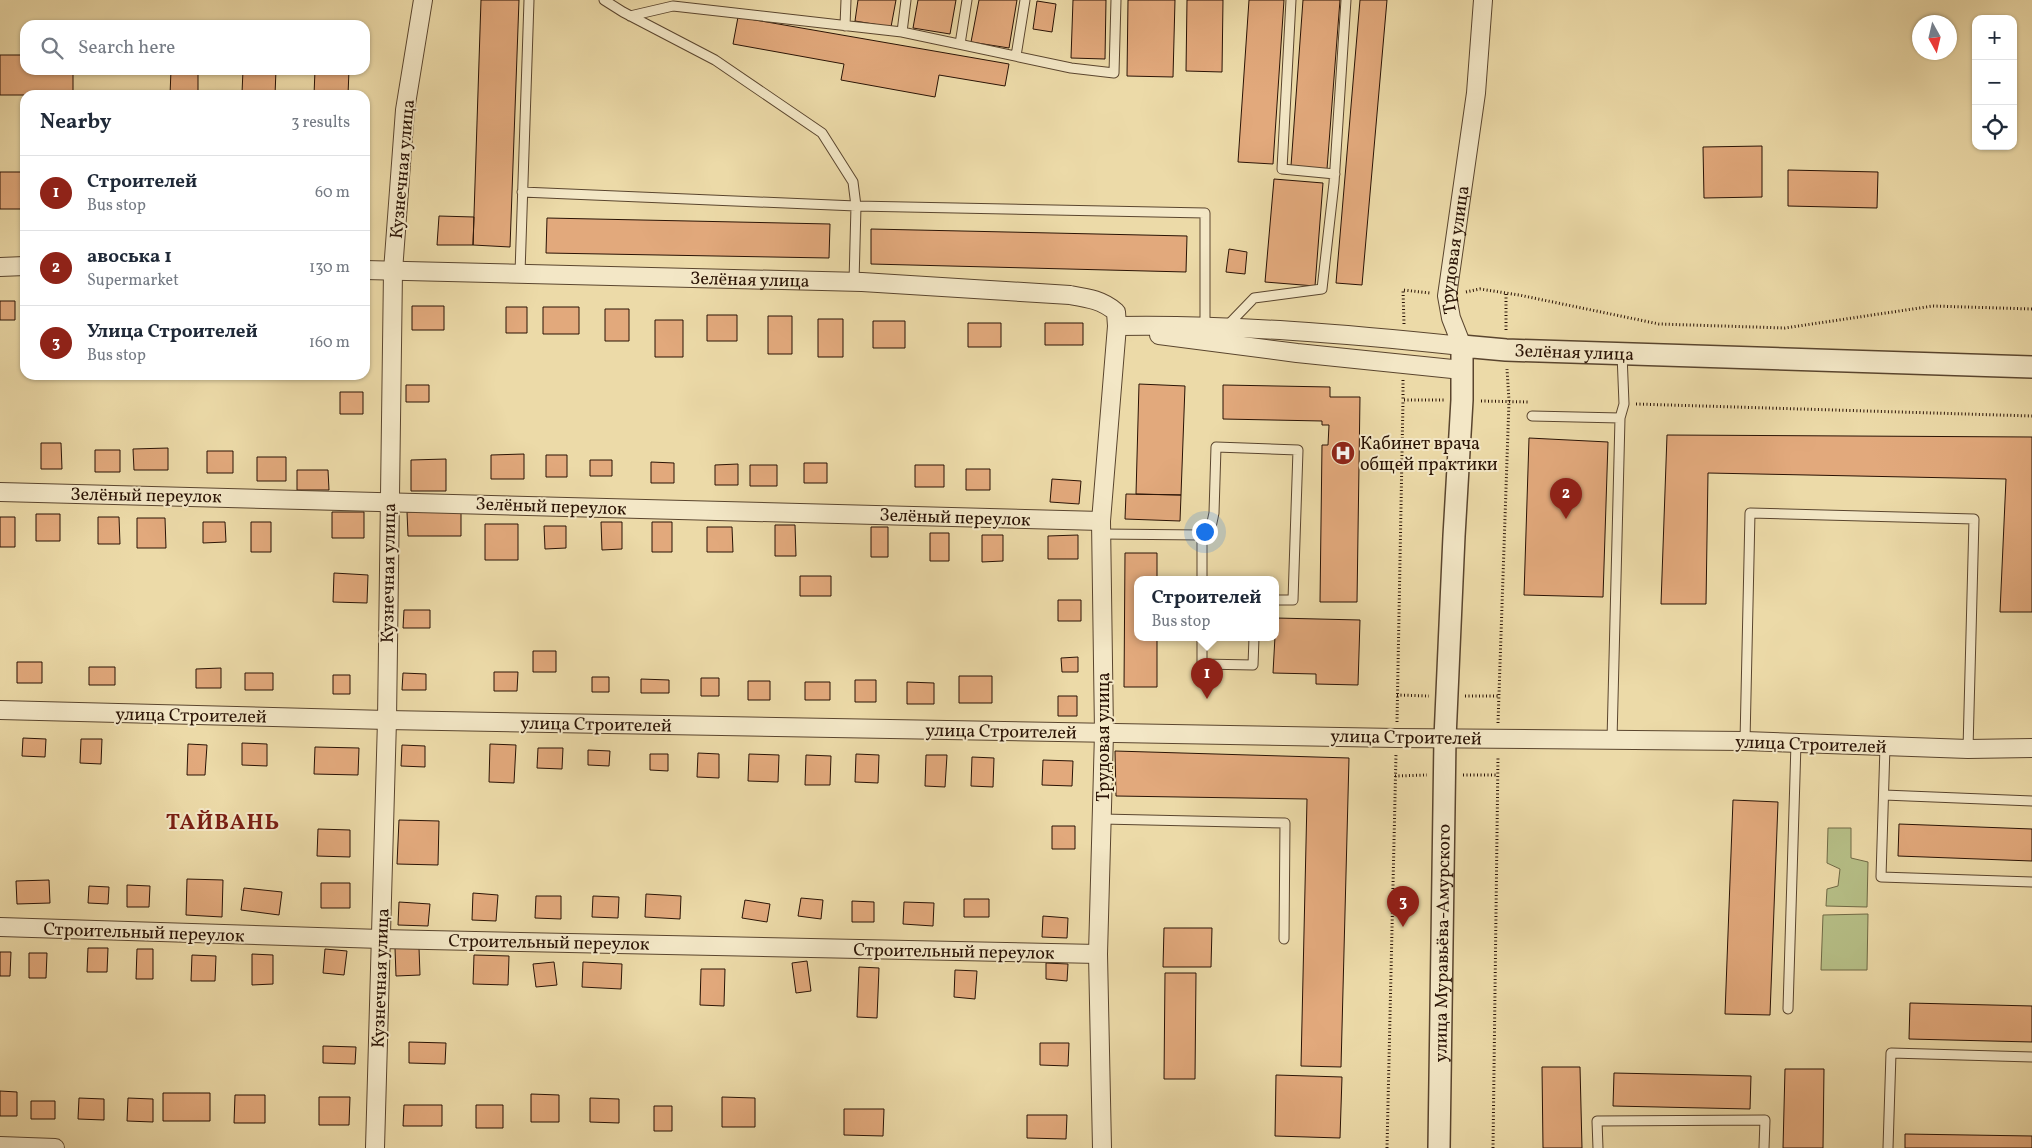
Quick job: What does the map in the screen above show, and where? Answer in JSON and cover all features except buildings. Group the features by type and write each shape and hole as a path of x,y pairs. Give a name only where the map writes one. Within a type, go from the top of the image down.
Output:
{"street":[{"name":"Кузнечная улица","path":"375,1148 387,720 393,271 405,110 423,0"},
{"name":"Трудовая улица","path":"1446,738 1454,536 1462,400 1462,346 1451,318 1447,296 1476,93 1483,0"},
{"path":"0,267 20,266"},
{"name":"Зелёная улица","path":"370,270 854,282 1070,295 1094,299 1106,304 1116,312 1117,326 1225,328 1404,340 1506,350 2032,367"},
{"name":"Трудовая улица","path":"1102,1148 1098,954 1104,733 1101,527 1117,326"},
{"path":"1117,326 1203,342 1462,370"},
{"name":"Зелёный переулок","path":"0,492 389,501 1101,527"},
{"name":"улица Строителей","path":"0,710 387,720 1396,738 1745,741 1968,749 2032,748"},
{"name":"улица Муравьёва-Амурского","path":"1439,1148 1446,738"},
{"name":"Строительный переулок","path":"0,927 381,939 1098,954"},
{"path":"0,1146 56,1148"}],"lane":[{"path":"520,273 529,0"},
{"path":"604,0 630,16 715,60 822,133 853,182 856,206 854,282"},
{"path":"845,26 846,0"},
{"path":"902,32 906,0"},
{"path":"960,44 967,0"},
{"path":"1016,56 1025,0"},
{"path":"630,16 673,6 902,32 1071,68 1114,73 1116,0"},
{"path":"1291,0 1282,169 1335,174"},
{"path":"1225,328 1254,298 1322,289 1335,174 1346,0"},
{"path":"522,192 856,206 1205,214 1206,327"},
{"path":"1612,740 1620,418 1624,404 1622,354"},
{"path":"1532,416 1620,418"},
{"path":"1101,527 1202,535 1211,527 1214,513 1216,447 1298,450 1293,600 1279,600"},
{"path":"1745,741 1750,513 1974,519 1968,749"},
{"path":"1202,535 1202,576"},
{"path":"1202,641 1202,664 1253,665 1254,641"},
{"path":"1788,1010 1796,743"},
{"path":"1885,746 1881,877 2032,882"},
{"path":"1884,795 2032,801"},
{"path":"1102,819 1285,823 1284,939"},
{"path":"1888,1148 1891,1053 2032,1057"},
{"path":"1598,1148 1597,1120 1765,1120 1764,1148"}],"path":[{"path":"1404,340 1403,290 1447,296 1480,289 1519,295 1659,324 1785,328 1933,306 2032,310"},
{"path":"1387,1148 1403,365"},
{"path":"1403,400 1538,402"},
{"path":"1624,404 2032,416"}],"green space":[{"path":"1828,828 1851,828 1851,858 1868,862 1867,907 1826,906 1827,889 1838,886 1840,869 1827,863"},
{"path":"1868,914 1867,970 1821,970 1823,915"}],"place":[{"name":"Кабинет врача общей практики","path":"1343,453"},
{"name":"авоська 1","path":"1566,519"},
{"name":"Строителей","path":"1207,699"},
{"name":"Улица Строителей","path":"1403,927"}],"district":[{"name":"ТАЙВАНЬ","path":"223,821"}]}
